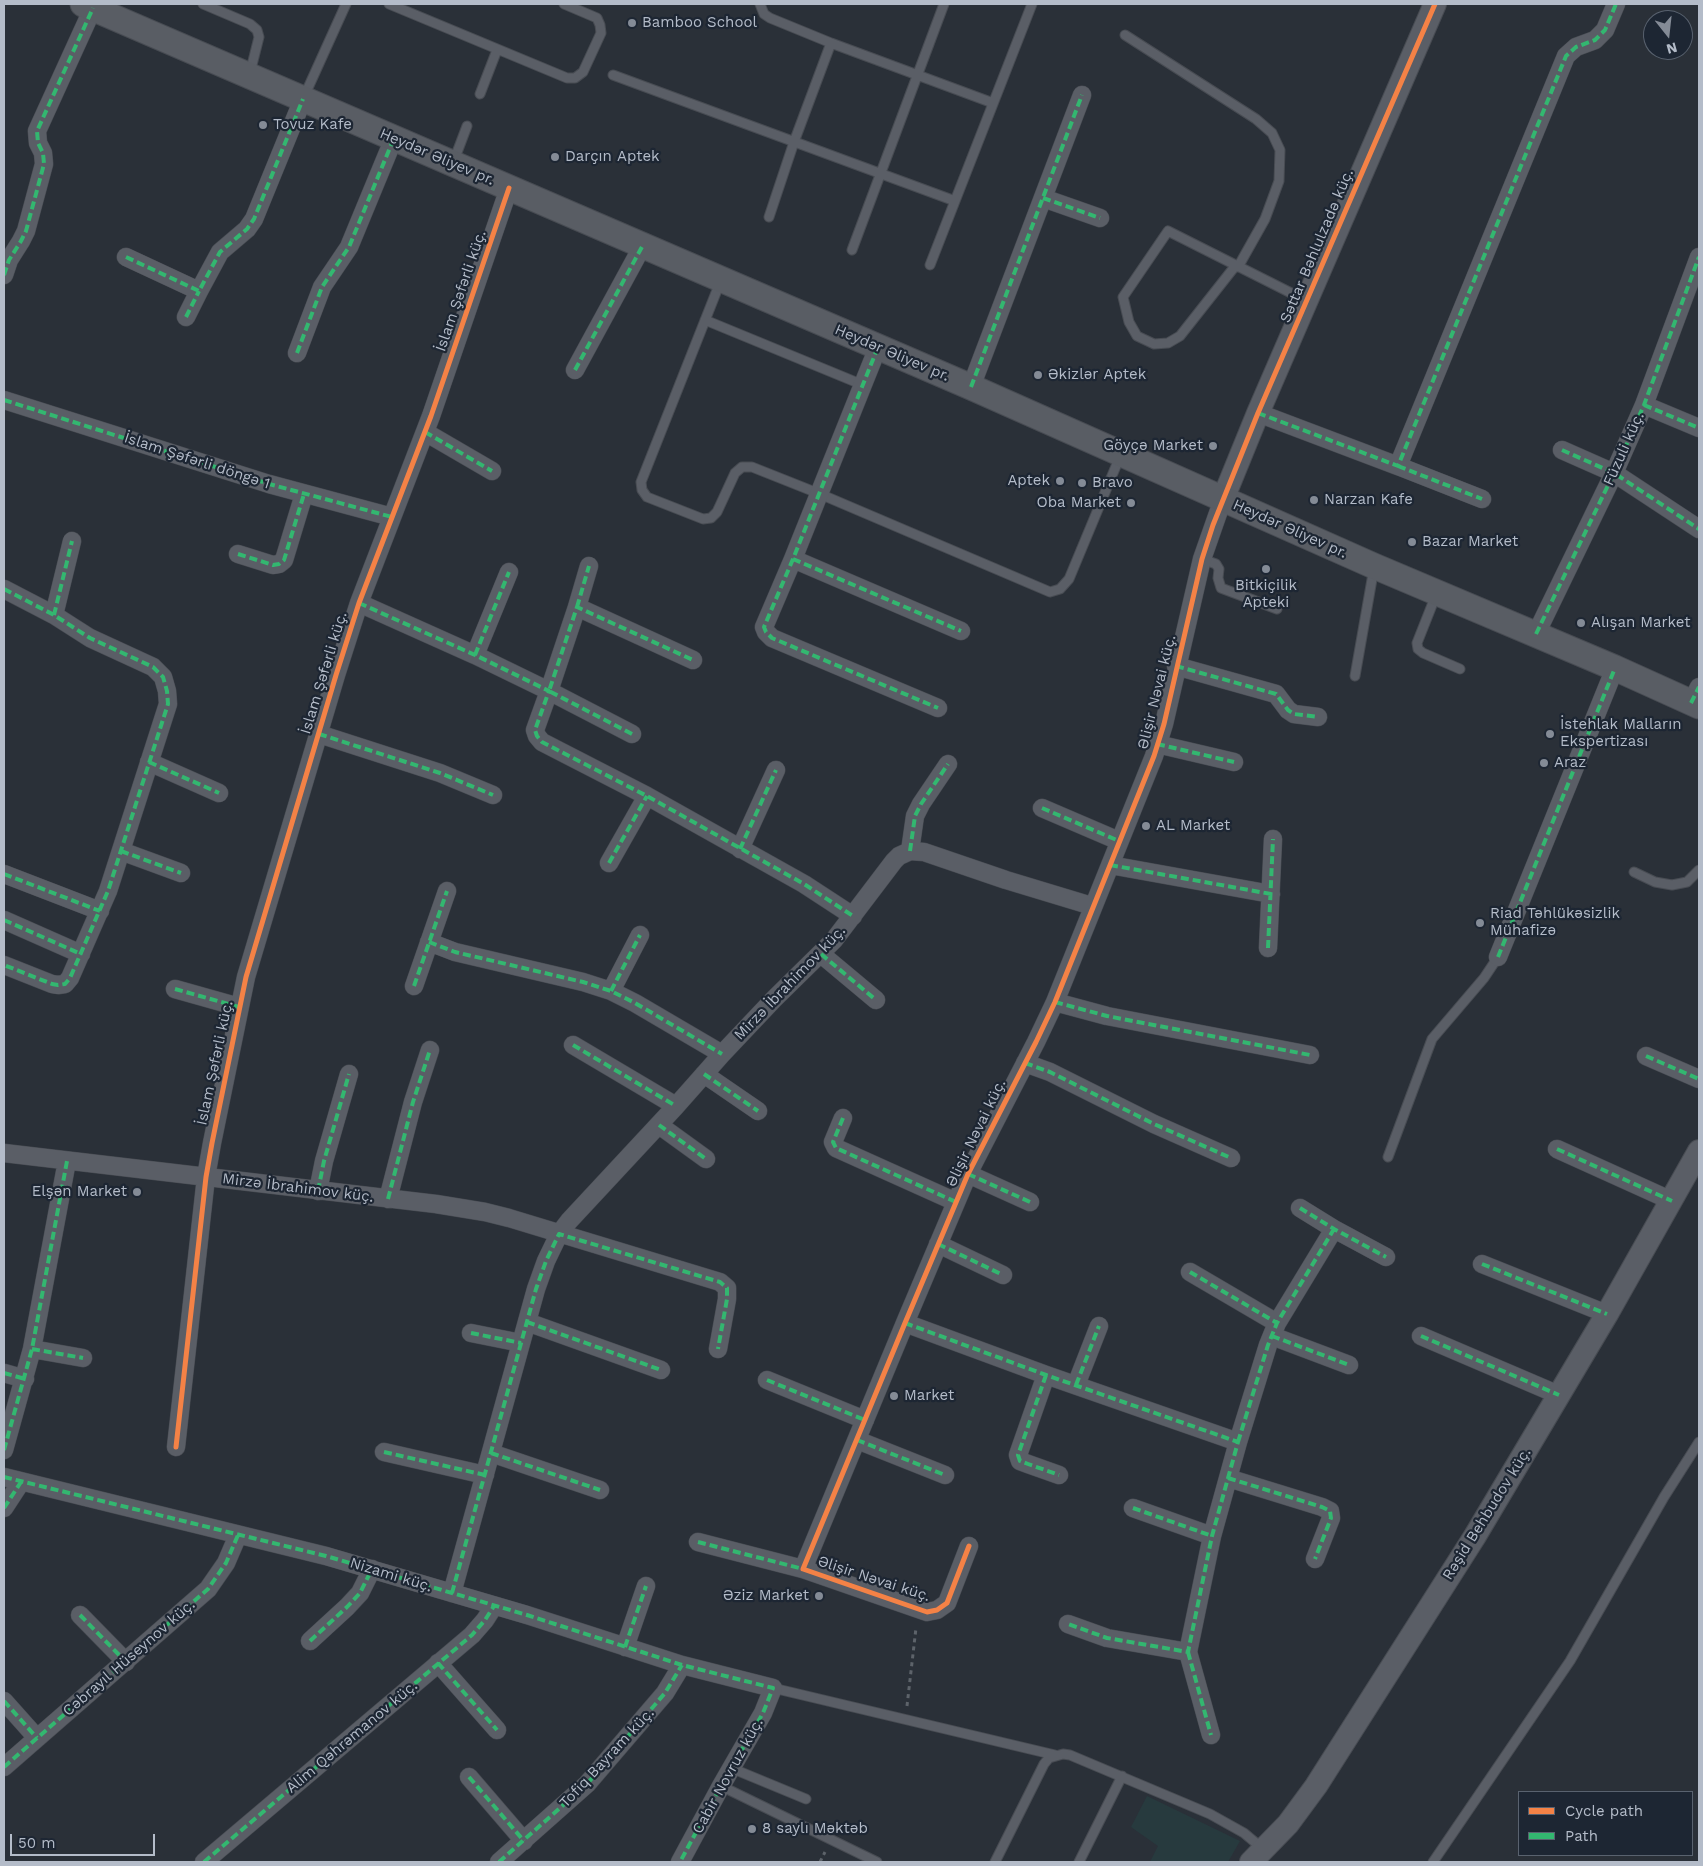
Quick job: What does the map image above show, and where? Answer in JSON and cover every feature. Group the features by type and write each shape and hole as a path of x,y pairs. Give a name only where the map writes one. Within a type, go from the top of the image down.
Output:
{"main road":[{"name":"Heydər Əliyev pr.","path":"90,5 249,76 971,386 1374,566 1615,668 1697,699"}],"street":[{"name":"Səttar Bəhlulzadə küç.","path":"1223,499 1258,413 1435,4"},
{"path":"1398,466 1566,56 1576,47 1595,40 1605,30 1616,4"},
{"path":"4,275 9,260 26,231 44,164 38,143 37,131 90,5"},
{"path":"971,386 1082,95"},
{"path":"186,317 220,252 248,229 254,219 303,99"},
{"path":"297,353 322,287 349,247 394,138"},
{"name":"İslam Şəfərli küç.","path":"176,1447 206,1177 239,1007 253,953 359,603 425,432 510,188"},
{"path":"1043,198 1100,218"},
{"path":"575,370 643,245"},
{"name":"Füzuli küç.","path":"1536,634 1614,473 1644,405 1699,257"},
{"path":"126,258 199,291"},
{"path":"878,347 820,494 764,627 772,638 938,708"},
{"name":"İslam Şəfərli döngə 1","path":"4,400 304,494 392,517"},
{"path":"1644,405 1699,428"},
{"path":"1258,413 1482,499"},
{"path":"425,432 492,471"},
{"path":"1562,450 1614,473 1699,530"},
{"path":"238,554 273,565 279,564 284,560 304,494"},
{"name":"Əlişir Nəvai küç.","path":"969,1546 947,1603 937,1610 927,1612 803,1569 904,1323 968,1174 1055,1002 1110,864 1157,744 1202,559 1223,499"},
{"path":"54,615 72,541"},
{"path":"793,559 961,631"},
{"path":"589,566 535,730 537,736 542,742 647,796 804,884 853,916"},
{"path":"475,655 509,572"},
{"path":"4,589 54,615 90,638 153,667 163,677 168,704 100,912 70,978 65,984 58,985 4,965"},
{"path":"359,603 475,655 632,734"},
{"path":"577,607 693,660"},
{"path":"1176,666 1276,694 1288,710 1294,714 1318,717"},
{"path":"1498,957 1615,668"},
{"path":"318,734 440,773 493,795"},
{"path":"1157,744 1234,762"},
{"path":"149,762 219,793"},
{"path":"948,764 915,816 910,851 924,852 1006,880 1092,906"},
{"path":"740,849 776,770"},
{"path":"609,863 647,796"},
{"path":"1042,808 1119,841"},
{"path":"1268,948 1273,839"},
{"path":"121,851 181,873"},
{"name":"Mirzə İbrahimov küç.","path":"452,1593 536,1289 546,1261 559,1234 722,1054 774,999 821,954 853,916 894,861 899,856 910,851"},
{"path":"1110,864 1271,894"},
{"path":"4,874 100,912"},
{"path":"414,986 447,891"},
{"path":"4,920 81,954"},
{"path":"611,991 640,935"},
{"path":"429,942 455,952 583,982 611,991 722,1054"},
{"path":"821,954 876,1000"},
{"path":"176,989 239,1007"},
{"path":"1055,1002 1107,1016 1310,1055"},
{"path":"573,1045 676,1106"},
{"path":"388,1198 413,1102 430,1050"},
{"path":"1646,1056 1699,1079"},
{"path":"1025,1063 1050,1072 1144,1119 1232,1158"},
{"path":"318,1191 324,1161 349,1074"},
{"path":"704,1074 758,1111"},
{"path":"843,1118 833,1142 836,1148 956,1202"},
{"path":"659,1125 706,1159"},
{"path":"1557,1149 1672,1201"},
{"name":"Rəşid Behbudov küç.","path":"1257,1856 1288,1824 1316,1786 1475,1536 1607,1314 1699,1151"},
{"name":"Mirzə İbrahimov küç.","path":"4,1153 388,1198 485,1212 559,1234"},
{"path":"4,1450 32,1349 66,1161"},
{"path":"968,1174 1030,1202"},
{"path":"1300,1208 1386,1257"},
{"path":"1211,1735 1188,1652 1212,1536 1238,1442 1275,1329 1334,1229"},
{"path":"559,1234 720,1282 727,1288 727,1299 718,1349"},
{"path":"938,1244 1003,1274"},
{"path":"1482,1264 1607,1314"},
{"path":"1190,1272 1275,1329 1349,1365"},
{"path":"527,1322 661,1370"},
{"path":"904,1323 1238,1442"},
{"path":"1076,1385 1100,1326"},
{"path":"472,1333 521,1343"},
{"path":"1421,1336 1559,1395"},
{"path":"32,1349 83,1358"},
{"path":"4,1373 25,1379"},
{"path":"1046,1375 1018,1455 1020,1461 1059,1475"},
{"path":"767,1380 865,1420"},
{"path":"857,1440 945,1475"},
{"path":"384,1452 485,1475"},
{"path":"491,1453 600,1490"},
{"name":"Nizami küç.","path":"4,1477 326,1556 527,1615 682,1665 773,1688"},
{"path":"1228,1478 1330,1511 1331,1518 1315,1558"},
{"path":"4,1508 21,1482"},
{"path":"1132,1508 1212,1536"},
{"name":"Cəbrayıl Hüseynov küç.","path":"4,1767 208,1589 226,1563 238,1535"},
{"path":"698,1542 803,1569"},
{"path":"310,1641 360,1593 372,1569"},
{"path":"625,1647 646,1586"},
{"name":"Alim Qəhrəmanov küç.","path":"204,1862 472,1635 494,1606"},
{"path":"80,1616 126,1662"},
{"path":"1068,1624 1107,1638 1188,1652"},
{"path":"438,1663 497,1730"},
{"name":"Tofiq Bayram küç.","path":"498,1862 587,1784 666,1693 682,1665"},
{"name":"Cabir Novruz küç.","path":"680,1862 763,1713 773,1688"},
{"path":"4,1701 37,1738"},
{"path":"469,1777 524,1841"}],"lane":[{"path":"203,4 250,24 257,30 259,37 249,76"},
{"path":"303,99 346,4"},
{"path":"389,4 567,78 575,78 582,72 601,33 600,25 597,18 564,4"},
{"path":"760,4 764,14 770,18 917,76 993,103"},
{"path":"852,250 944,4"},
{"path":"930,265 1032,4"},
{"path":"1125,35 1256,120 1272,133 1280,150 1279,181 1266,219 1237,266 1180,336 1168,343 1154,344 1137,336 1129,322 1123,297 1168,231 1237,266 1308,301"},
{"path":"769,217 794,142 831,43"},
{"path":"480,94 497,50"},
{"path":"614,76 954,201"},
{"path":"453,163 467,126"},
{"path":"721,279 641,482 642,490 647,497 703,519 711,518 717,512 735,473 742,467 752,468 820,494 1050,592 1060,589 1069,579 1121,454"},
{"path":"705,320 863,385"},
{"path":"1202,559 1216,564 1219,569 1218,578 1221,588 1277,609"},
{"path":"1355,676 1374,566"},
{"path":"1438,592 1417,643 1418,649 1460,669"},
{"path":"1634,872 1655,882 1672,886 1687,882 1699,870"},
{"path":"1388,1157 1432,1039 1484,978 1498,957"},
{"path":"1433,1862 1570,1661 1664,1497 1699,1442"},
{"path":"773,1688 1055,1755 1070,1754 1225,1822 1244,1834 1257,1856"},
{"path":"995,1862 1044,1764 1055,1755"},
{"path":"731,1768 806,1799"},
{"path":"1079,1862 1122,1776"},
{"path":"721,1786 877,1862"}],"path":[{"path":"905,1720 919,1610"}],"green space":[{"path":"1147,1796 1240,1841 1228,1862 1150,1862 1158,1846 1131,1827"}],"marked path":[{"path":"1258,413 1398,466 1566,56 1576,47 1595,40 1605,30 1616,4"},
{"path":"4,275 9,260 26,231 44,164 43,153 38,143 37,131 93,8"},
{"path":"971,387 1082,95"},
{"path":"126,257 199,291 220,252 247,229 254,219 303,99"},
{"path":"297,353 322,287 349,247 394,138"},
{"path":"1043,198 1100,218"},
{"path":"575,370 643,245"},
{"path":"1536,634 1614,473 1644,405 1699,257"},
{"path":"186,317 199,291"},
{"path":"878,347 764,627 772,638 938,708"},
{"path":"4,400 269,484 392,517"},
{"path":"1644,405 1699,428"},
{"path":"425,432 492,471"},
{"path":"1562,450 1614,473 1699,529"},
{"path":"1398,466 1482,499"},
{"path":"238,554 273,565 279,564 284,560 304,494"},
{"path":"54,615 72,541"},
{"path":"793,559 961,631"},
{"path":"577,607 589,566"},
{"path":"475,655 509,572"},
{"path":"4,589 54,615 90,638 153,667 163,677 168,704 108,891 70,978 65,984 52,984 4,965"},
{"path":"359,603 475,655 549,691 535,730 542,742 647,796 804,884 853,916"},
{"path":"632,734 549,691 577,607 693,660"},
{"path":"1176,666 1276,694 1288,710 1294,714 1318,717"},
{"path":"1498,957 1615,668"},
{"path":"1691,703 1699,687"},
{"path":"319,734 440,773 493,795"},
{"path":"1157,744 1234,762"},
{"path":"149,762 219,793"},
{"path":"910,851 915,816 948,764"},
{"path":"740,849 776,770"},
{"path":"609,863 647,796"},
{"path":"1042,808 1119,841"},
{"path":"1268,948 1273,839"},
{"path":"121,851 181,873"},
{"path":"1110,865 1271,894"},
{"path":"4,874 100,911"},
{"path":"414,986 447,891"},
{"path":"4,920 81,954"},
{"path":"611,991 640,935"},
{"path":"429,942 455,952 583,982 611,991 722,1054"},
{"path":"821,954 876,1000"},
{"path":"175,989 239,1007"},
{"path":"1055,1002 1107,1016 1310,1055"},
{"path":"573,1045 676,1106"},
{"path":"388,1199 413,1102 430,1050"},
{"path":"1646,1056 1699,1079"},
{"path":"1025,1063 1050,1072 1154,1124 1231,1158"},
{"path":"318,1191 324,1161 349,1074"},
{"path":"704,1074 758,1111"},
{"path":"843,1118 833,1142 836,1148 956,1202"},
{"path":"659,1125 706,1159"},
{"path":"1557,1149 1672,1201"},
{"path":"4,1450 32,1349 67,1161"},
{"path":"968,1174 1030,1202"},
{"path":"1300,1208 1386,1257"},
{"path":"1238,1442 1268,1345 1277,1323 1334,1229"},
{"path":"452,1593 536,1289 546,1261 559,1234 720,1282 727,1288 727,1299 718,1349"},
{"path":"938,1244 1003,1275"},
{"path":"1482,1264 1607,1314"},
{"path":"1190,1272 1277,1323"},
{"path":"527,1322 661,1370"},
{"path":"905,1323 1046,1375 1238,1442 1212,1536 1188,1652 1107,1638 1068,1624"},
{"path":"1076,1385 1099,1326"},
{"path":"471,1333 521,1343"},
{"path":"1272,1336 1349,1365"},
{"path":"1421,1336 1559,1395"},
{"path":"32,1349 83,1358"},
{"path":"4,1373 25,1379"},
{"path":"1046,1375 1018,1455 1020,1461 1059,1475"},
{"path":"767,1380 865,1420"},
{"path":"857,1440 945,1475"},
{"path":"384,1452 485,1475"},
{"path":"491,1453 600,1490"},
{"path":"4,1477 326,1556 527,1615 682,1665 773,1688 763,1713 680,1862"},
{"path":"1228,1478 1330,1511 1331,1518 1315,1559"},
{"path":"4,1508 21,1482"},
{"path":"1133,1508 1212,1536"},
{"path":"4,1767 208,1589 226,1563 238,1535"},
{"path":"698,1542 803,1569"},
{"path":"310,1641 360,1593 372,1569"},
{"path":"625,1647 646,1586"},
{"path":"204,1862 472,1635 494,1606"},
{"path":"80,1615 126,1662"},
{"path":"1188,1652 1211,1735"},
{"path":"438,1663 497,1730"},
{"path":"499,1862 587,1784 665,1693 682,1665"},
{"path":"4,1701 37,1738"},
{"path":"469,1777 524,1841"}],"cycle path":[{"path":"969,1546 947,1603 937,1610 927,1612 803,1569 968,1174 1055,1002 1154,756 1164,724 1202,559 1213,525 1258,413 1435,4"},
{"path":"176,1447 206,1177 246,977 359,603 431,416 509,188"}],"place":[{"name":"Bamboo School","path":"632,23"},
{"name":"Tovuz Kafe","path":"263,125"},
{"name":"Darçın Aptek","path":"555,157"},
{"name":"Əkizlər Aptek","path":"1038,375"},
{"name":"Göyçə Market","path":"1213,446"},
{"name":"Aptek","path":"1060,481"},
{"name":"Bravo","path":"1082,483"},
{"name":"Narzan Kafe","path":"1314,500"},
{"name":"Oba Market","path":"1131,503"},
{"name":"Bazar Market","path":"1412,542"},
{"name":"Bitkiçilik Apteki","path":"1266,569"},
{"name":"Alışan Market","path":"1581,623"},
{"name":"İstehlak Malların Ekspertizası","path":"1550,734"},
{"name":"Araz","path":"1544,763"},
{"name":"AL Market","path":"1146,826"},
{"name":"Riad Təhlükəsizlik Mühafizə","path":"1480,923"},
{"name":"Elşən Market","path":"137,1192"},
{"name":"Market","path":"894,1396"},
{"name":"Əziz Market","path":"819,1596"},
{"name":"8 saylı Məktəb","path":"752,1829"}]}
